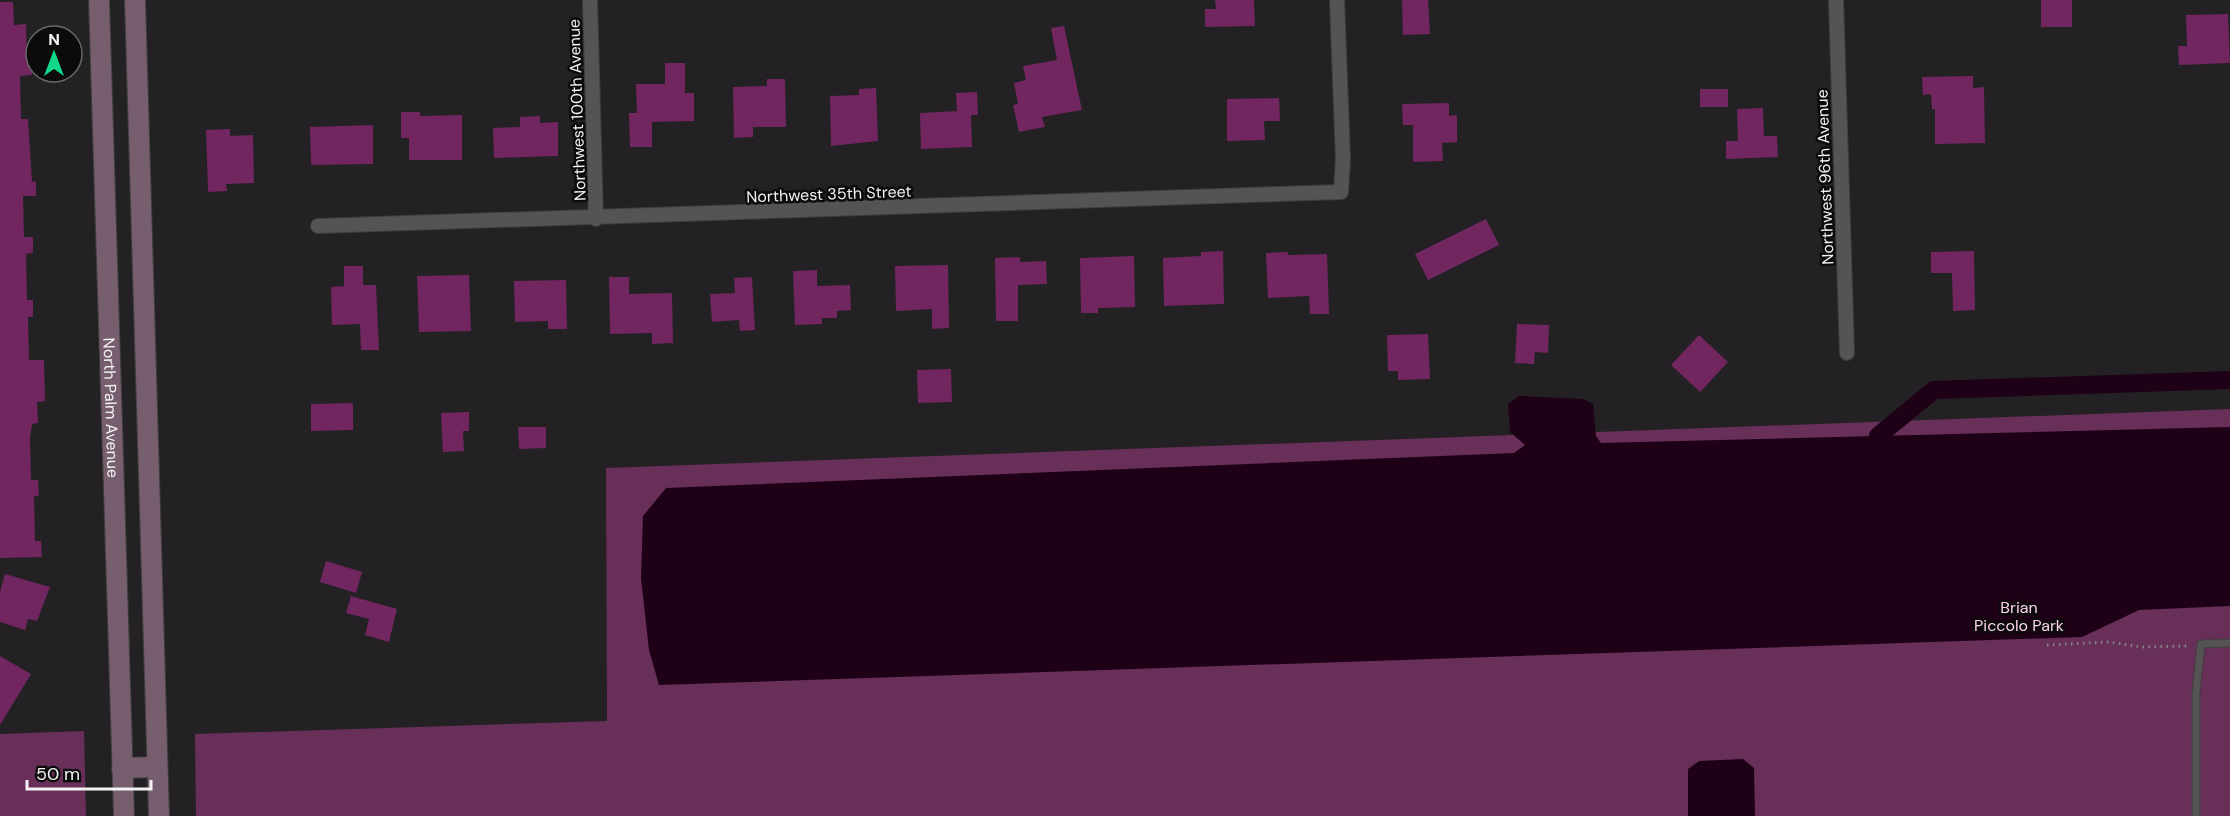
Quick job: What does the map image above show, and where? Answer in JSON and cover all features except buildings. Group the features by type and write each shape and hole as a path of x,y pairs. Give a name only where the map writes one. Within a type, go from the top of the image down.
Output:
{"main road":[{"name":"North Palm Avenue","path":"99,0 124,816"},
{"path":"135,0 159,816"},
{"path":"122,768 157,767"}],"street":[{"name":"Northwest 100th Avenue","path":"590,0 596,219"},
{"name":"Northwest 35th Street","path":"318,226 596,219 1341,192 1343,159 1337,0"},
{"name":"Northwest 96th Avenue","path":"1836,0 1847,353"}],"lane":[{"path":"2196,816 2196,692 2201,644 2230,642"}],"path":[{"path":"2047,645 2108,642 2142,647 2189,646 2190,660 2199,661"}],"green space":[{"name":"Brian Piccolo Park","path":"2230,409 2230,816 196,816 195,734 607,721 606,468"},
{"path":"84,731 86,816 0,816 0,734"}],"shaded area":[{"path":"1519,396 1583,399 1593,404 1596,436 1601,443 2230,427 2230,606 2139,610 2082,637 659,685 649,650 641,578 643,516 666,488 1514,453 1525,445 1510,432 1508,404"},
{"path":"1743,759 1754,768 1755,816 1688,816 1688,769 1699,761"}],"waterway":[{"path":"1878,436 1934,390 2230,380"}]}
